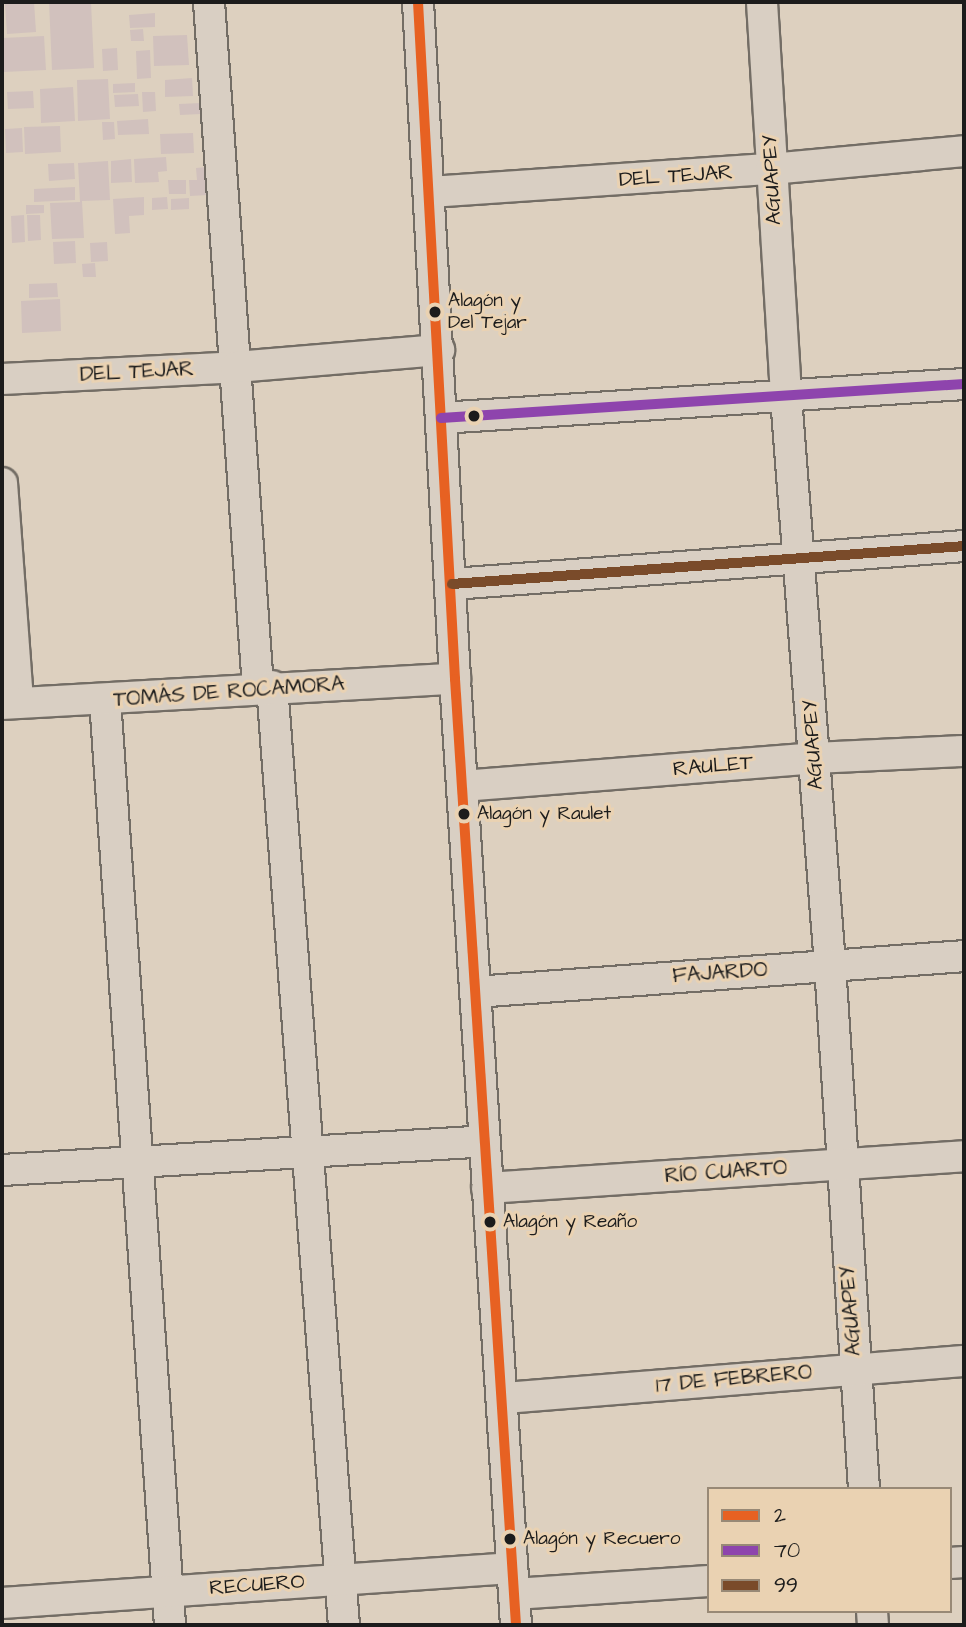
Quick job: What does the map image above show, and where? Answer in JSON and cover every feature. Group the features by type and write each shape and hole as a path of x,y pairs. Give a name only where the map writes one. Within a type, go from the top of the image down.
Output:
{"street":[{"path":"209,2 236,368 309,1149 344,1625"},
{"path":"418,2 452,584 455,680 487,1188 504,1398 516,1625"},
{"name":"AGUAPEY","path":"762,2 786,397 830,965 864,1487"},
{"name":"DEL TEJAR","path":"429,192 771,169 964,151"},
{"name":"DEL TEJAR","path":"2,379 236,368 439,350"},
{"path":"441,418 964,384"},
{"path":"2,483 10,703"},
{"path":"452,584 964,546"},
{"name":"TOMÁS DE ROCAMORA","path":"10,703 106,700 265,687 455,680"},
{"path":"106,700 135,1163 170,1625"},
{"name":"RAULET","path":"462,786 814,758 964,751"},
{"name":"FAJARDO","path":"475,992 964,956"},
{"path":"2,1170 309,1149 484,1141"},
{"name":"RÍO CUARTO","path":"487,1188 964,1156"},
{"name":"17 DE FEBRERO","path":"504,1398 964,1361"},
{"name":"RECUERO","path":"2,1603 341,1580 707,1581"}],"building":[{"path":"34,2 36,32 7,34 5,4"},
{"path":"49,2 91,2 94,68 52,70"},
{"path":"155,13 155,27 130,28 129,15"},
{"path":"143,29 144,41 131,41 130,30"},
{"path":"187,35 189,65 154,66 153,36"},
{"path":"44,36 46,70 4,72 3,38"},
{"path":"117,48 118,70 103,71 102,49"},
{"path":"150,50 151,78 137,79 136,51"},
{"path":"192,78 193,96 165,97 165,80"},
{"path":"108,79 110,119 78,121 77,80"},
{"path":"135,83 135,92 113,93 113,84"},
{"path":"73,87 75,121 41,123 40,89"},
{"path":"33,91 34,108 8,109 7,92"},
{"path":"142,92 155,92 156,111 143,112"},
{"path":"138,94 139,106 115,107 114,95"},
{"path":"201,103 201,114 180,115 179,104"},
{"path":"148,119 149,134 118,135 117,121"},
{"path":"102,122 114,122 115,139 103,140"},
{"path":"60,126 61,152 25,154 24,127"},
{"path":"22,128 23,152 6,153 5,129"},
{"path":"193,133 194,153 161,154 160,134"},
{"path":"166,157 167,171 158,172 159,182 135,183 134,159"},
{"path":"131,159 132,182 111,183 111,161"},
{"path":"108,161 110,200 82,201 84,238 52,239 50,203 80,202 78,163"},
{"path":"74,163 75,179 49,181 48,164"},
{"path":"207,167 208,195 190,196 189,180 197,180 196,168"},
{"path":"168,180 186,180 186,194 169,194"},
{"path":"75,187 75,200 34,202 34,189"},
{"path":"144,197 144,215 129,216 130,233 115,234 113,199"},
{"path":"167,197 168,209 152,210 152,198"},
{"path":"189,198 189,209 171,210 171,199"},
{"path":"26,205 44,205 44,213 26,214"},
{"path":"24,215 25,242 12,243 11,216"},
{"path":"27,215 40,215 41,240 28,241"},
{"path":"75,241 76,263 54,264 53,242"},
{"path":"107,242 108,261 91,262 90,243"},
{"path":"95,263 96,277 83,277 82,264"},
{"path":"57,283 58,297 29,298 29,284"},
{"path":"60,299 61,331 22,333 21,301"}],"transit line":[{"name":"2","path":"418,2 455,679 516,1625"},
{"name":"70","path":"441,418 964,384"},
{"name":"99","path":"452,584 964,546"}],"place":[{"name":"Alagón y Del Tejar","path":"435,312"},
{"name":"Alagón y Raulet","path":"464,814"},
{"name":"Alagón y Reaño","path":"490,1222"},
{"name":"Alagón y Recuero","path":"510,1539"}]}
